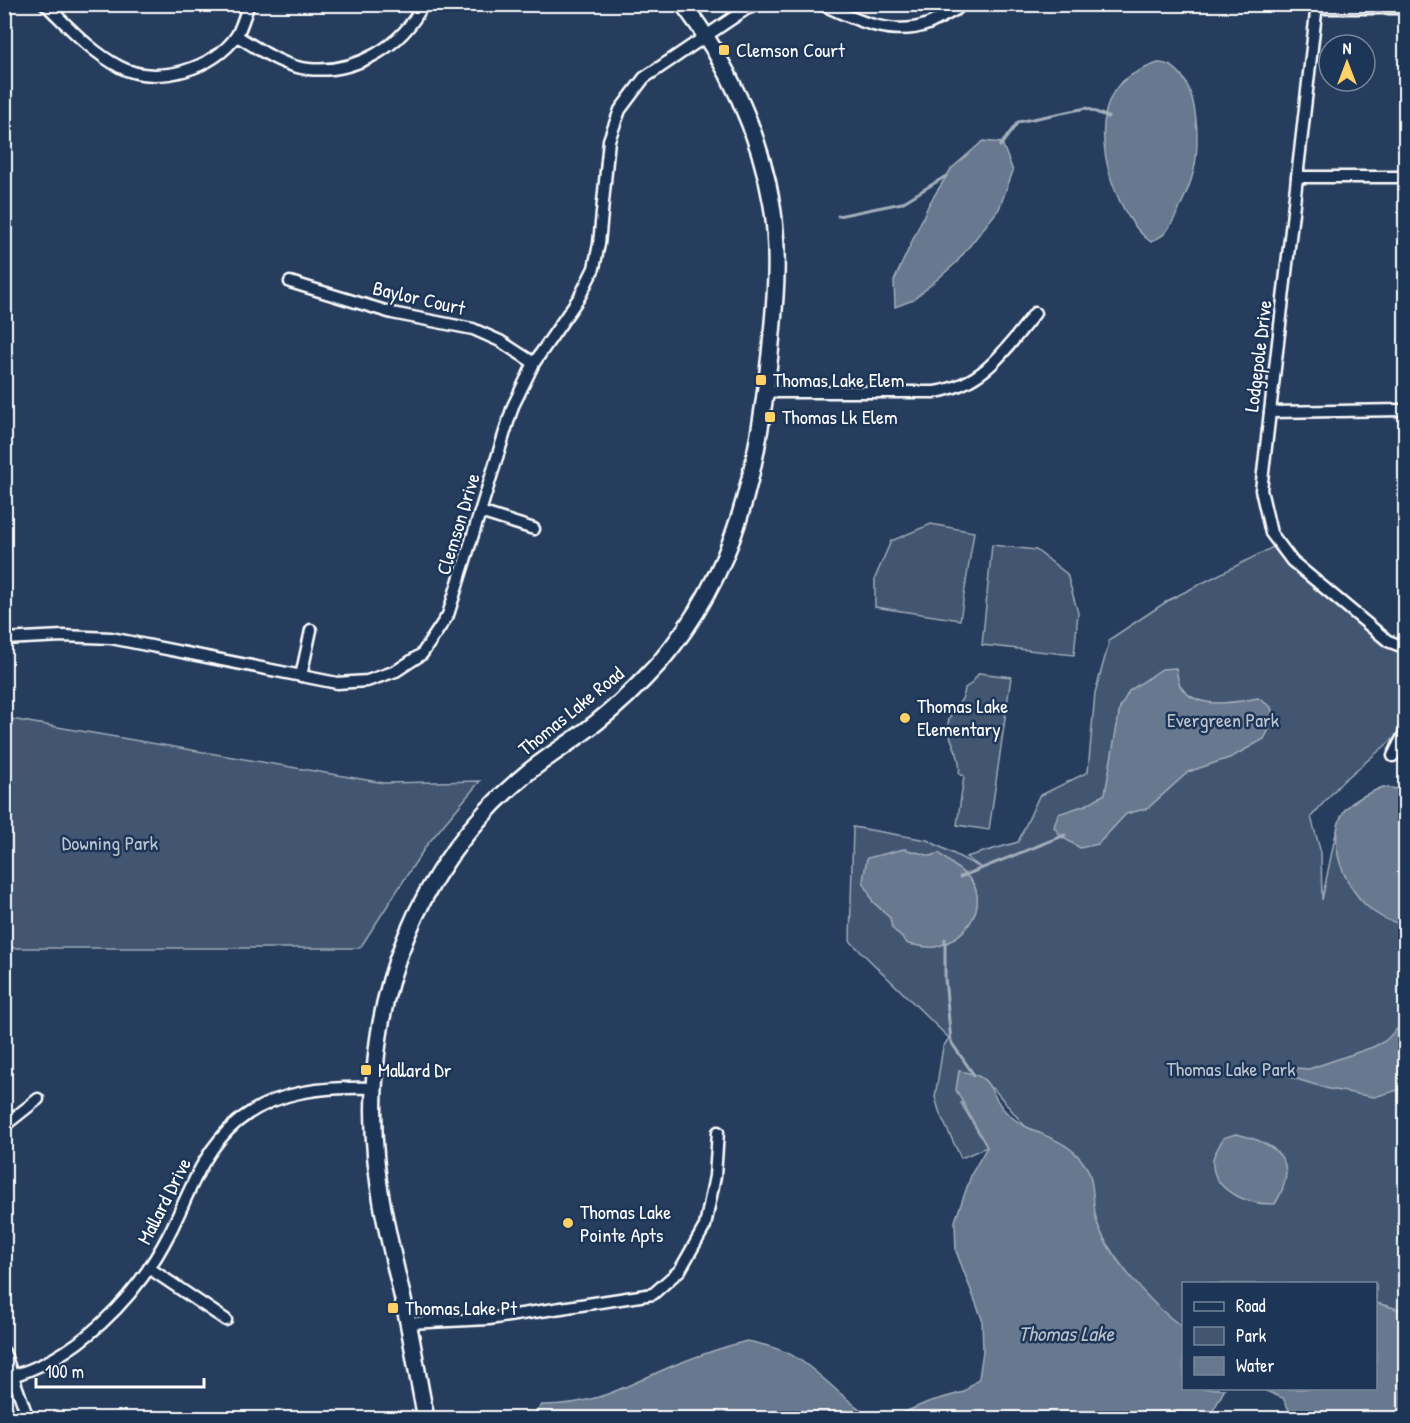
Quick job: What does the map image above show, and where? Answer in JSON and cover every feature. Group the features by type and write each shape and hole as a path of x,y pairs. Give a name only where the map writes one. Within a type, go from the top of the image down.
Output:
{"street":[{"path":"45,4 94,51 122,69 153,75 186,71 215,56 237,36 249,4"},
{"path":"237,36 275,59 308,69 343,68 385,48 407,31 423,4"},
{"name":"Thomas Lake Road","path":"426,1419 408,1323 382,1207 375,1146 375,1088 379,1035 389,986 405,938 427,893 454,850 491,806 528,772 618,704 661,660 689,623 716,577 740,520 756,461 777,287 772,204 749,118 706,34 683,4"},
{"path":"706,34 746,9 761,4"},
{"path":"821,4 861,22 890,28 927,25 957,9"},
{"path":"1317,6 1404,8"},
{"name":"Lodgepole Drive","path":"1317,6 1261,490 1271,533 1292,561 1388,641 1406,648"},
{"name":"Clemson Drive","path":"4,639 63,636 111,638 337,683 367,681 396,671 422,654 448,615 513,406 534,363 580,296 594,268 599,244 609,140 620,110 644,78 706,34"},
{"path":"1297,177 1406,177"},
{"name":"Baylor Court","path":"290,282 392,313 473,329 500,341 534,363"},
{"path":"766,392 935,392 956,389 989,369 1035,313"},
{"path":"1270,411 1403,410"},
{"path":"480,512 534,528"},
{"path":"301,676 311,630"},
{"path":"1393,756 1406,730"},
{"name":"Mallard Drive","path":"9,1377 55,1356 92,1331 124,1300 149,1268 169,1234 200,1165 236,1123 264,1105 297,1092 328,1087 375,1088"},
{"path":"4,1126 38,1099"},
{"path":"408,1323 489,1318 653,1294 680,1270 705,1226 715,1176 718,1131"},
{"path":"149,1268 226,1320"},
{"path":"4,1352 9,1377 28,1419"}],"green space":[{"path":"931,524 974,532 960,620 875,607 875,578 891,541"},
{"name":"Thomas Lake Park","path":"1279,544 1299,567 1405,648 1405,729 1342,782 1311,817 1321,853 1322,900 1335,837 1345,810 1405,790 1405,1311 1377,1303 1377,1282 1182,1282 1182,1326 1171,1319 1132,1279 1109,1247 1096,1219 1087,1168 1028,1130 993,1088 961,1103 987,1147 961,1158 940,1114 935,1097 943,1047 949,1038 850,941 853,827 927,840 983,869 966,857 1018,842 1039,796 1088,772 1095,693 1110,639 1169,600"},
{"path":"992,545 1036,550 1067,574 1078,613 1074,655 982,645"},
{"path":"979,673 1011,677 989,830 957,825 964,776 959,774 958,756 948,728 950,717 962,698 965,688"},
{"name":"Downing Park","path":"5,718 384,783 480,781 426,846 360,948 5,948"}],"water":[{"path":"1158,63 1172,67 1182,77 1190,91 1197,128 1197,147 1192,177 1181,205 1166,232 1151,242 1126,212 1116,191 1108,169 1104,146 1104,123 1108,103 1118,86 1142,69"},
{"path":"983,141 1002,143 1013,171 999,209 956,263 913,300 895,307 894,281 929,204 951,169"},
{"path":"1176,668 1181,687 1188,695 1197,699 1217,703 1258,698 1271,707 1274,720 1264,739 1232,757 1188,772 1148,808 1126,814 1098,844 1080,848 1062,837 1054,827 1058,814 1086,805 1105,794 1120,708 1129,691 1162,669"},
{"path":"1383,787 1405,790 1405,924 1388,920 1373,911 1359,898 1340,864 1337,846 1338,828 1347,807"},
{"path":"904,849 931,856 939,853 971,880 976,891 977,901 971,922 964,931 945,944 925,947 908,944 892,928 890,918 873,902 863,881 867,858"},
{"path":"1405,1021 1405,1088 1374,1097 1329,1089 1290,1077 1280,1067 1309,1069 1373,1047 1385,1041"},
{"name":"Thomas Lake","path":"959,1071 980,1077 989,1086 1007,1113 1027,1127 1068,1147 1085,1165 1092,1184 1096,1218 1109,1246 1145,1293 1182,1326 1182,1390 1224,1390 1209,1418 891,1418 928,1402 964,1392 979,1378 983,1351 982,1319 956,1251 955,1221 972,1173 987,1147 956,1090"},
{"path":"1236,1134 1263,1143 1274,1149 1281,1157 1286,1177 1275,1204 1244,1199 1225,1188 1218,1180 1213,1159 1223,1138"},
{"path":"1377,1303 1405,1311 1405,1418 1293,1418 1283,1398 1263,1390 1377,1390"},
{"path":"747,1341 794,1356 873,1418 531,1418 542,1405 580,1402 597,1398 686,1361"}],"waterway":[{"path":"1000,146 1018,122 1086,108 1108,117"},
{"path":"838,216 902,203 946,176"},
{"path":"960,877 1065,835"},
{"path":"945,939 945,978 951,1042 974,1075"}],"place":[{"name":"Clemson Court","path":"724,50"},
{"name":"Thomas Lake Elem","path":"761,380"},
{"name":"Thomas Lk Elem","path":"770,417"},
{"name":"Thomas Lake Elementary","path":"905,718"},
{"name":"Mallard Dr","path":"366,1070"},
{"name":"Thomas Lake Pointe Apts","path":"568,1223"},
{"name":"Thomas Lake Pt","path":"393,1308"}],"park label":[{"name":"Evergreen Park","path":"1223,720"}]}
